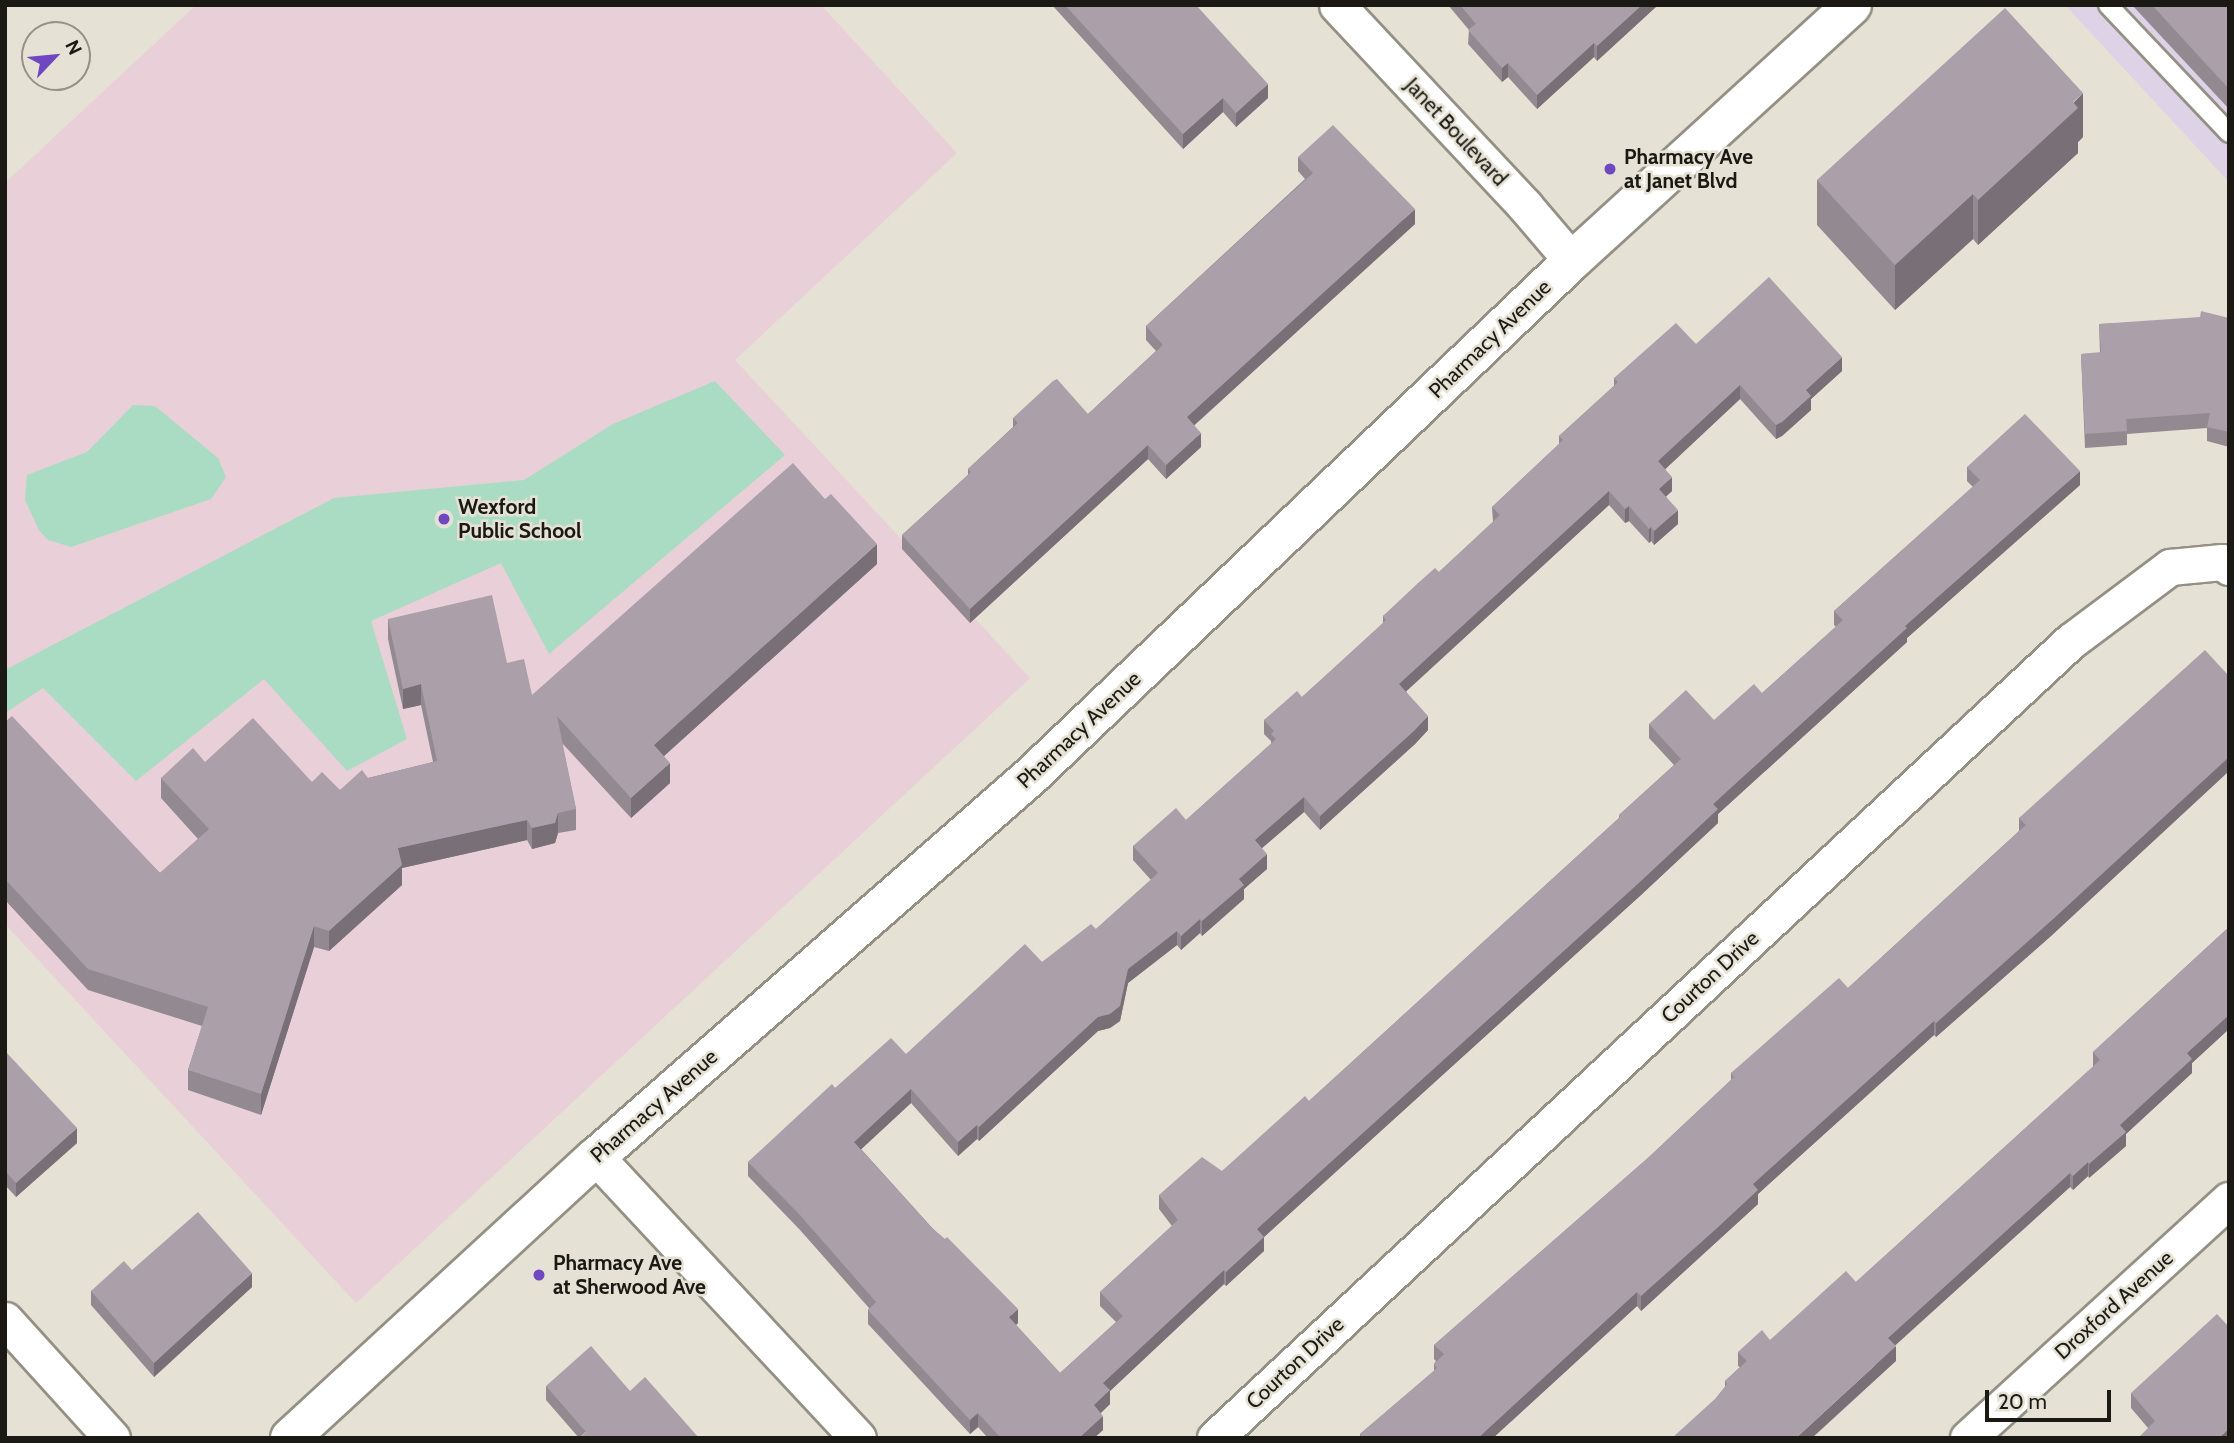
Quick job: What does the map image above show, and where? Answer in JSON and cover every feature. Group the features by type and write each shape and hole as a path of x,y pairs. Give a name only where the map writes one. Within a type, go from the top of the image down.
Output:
{"street":[{"name":"Janet Boulevard","path":"1337,5 1525,206 1572,261"},
{"name":"Pharmacy Avenue","path":"290,1438 596,1157 1031,776 1572,261 1852,5"},
{"name":"Courton Drive","path":"1215,1438 2071,641 2170,567 2222,562 2229,567"},
{"path":"596,1157 858,1438"},
{"name":"Droxford Avenue","path":"1968,1438 2229,1200"},
{"path":"5,1320 112,1438"}],"lane":[{"path":"2108,5 2229,132"}],"shaded area":[{"name":"Wexford Public School","path":"196,5 821,5 957,153 735,360 1030,678 356,1303 5,924 5,183"},
{"path":"2065,5 2229,5 2229,182"}],"green space":[{"path":"715,381 785,455 549,654 501,563 371,621 407,739 347,771 264,679 136,781 43,688 5,713 5,670 334,498 524,480 613,424"},
{"path":"133,405 155,406 218,458 226,477 211,499 71,547 48,540 39,530 25,500 27,475 87,452"}],"building":[{"path":"1065,5 1196,5 1268,84 1236,113 1223,98 1183,134"},
{"path":"1460,5 1642,5 1597,46 1594,43 1537,95 1508,63 1502,68 1468,30 1476,24"},
{"path":"2152,5 2229,5 2229,89"},
{"path":"2005,8 2083,93 2073,102 2078,108 1978,200 1973,194 1895,265 1817,180"},
{"path":"1333,125 1415,209 1187,417 1201,433 1166,465 1148,445 970,609 902,535 971,472 968,469 1018,423 1013,418 1053,381 1057,379 1088,414 1163,345 1146,326 1313,173 1298,157"},
{"path":"1769,277 1842,357 1806,390 1811,396 1776,425 1740,385 1658,461 1672,477 1659,489 1678,510 1654,531 1651,527 1649,529 1629,506 1625,509 1609,491 1399,684 1428,716 1415,730 1320,816 1304,797 1255,840 1267,854 1239,879 1244,885 1202,921 1200,919 1181,936 1177,931 1128,969 1120,1006 1110,1014 1098,1017 979,1127 977,1125 958,1142 911,1089 854,1142 931,1227 945,1239 947,1237 1018,1309 1009,1317 1060,1373 1123,1316 1100,1292 1178,1220 1159,1195 1202,1157 1222,1171 1305,1096 1309,1101 1681,759 1649,724 1686,690 1714,720 1754,684 1762,693 1843,620 1834,611 1980,480 1967,467 2025,414 2080,471 1905,626 1907,628 1713,804 1718,809 1641,881 1257,1229 1264,1237 1226,1272 1224,1270 1103,1383 1110,1390 1094,1405 1103,1416 1079,1438 1001,1438 978,1413 970,1420 868,1310 876,1302 800,1215 748,1162 832,1084 835,1088 891,1038 906,1054 1025,944 1042,962 1091,924 1096,929 1158,873 1133,846 1176,808 1186,820 1276,739 1271,734 1274,731 1264,720 1297,691 1302,697 1386,620 1383,616 1417,584 1435,568 1439,572 1500,515 1492,507 1563,440 1559,436 1618,382 1614,378 1676,323 1696,344"},
{"path":"2201,311 2229,318 2229,432 2207,427 2210,413 2126,419 2127,431 2085,434 2081,354 2101,352 2099,324 2200,317"},
{"path":"793,463 825,499 831,494 877,544 654,745 670,763 631,798 557,716 576,809 558,813 555,823 532,828 527,820 398,848 402,865 329,931 314,926 261,1094 188,1070 208,1007 88,969 5,879 5,722 12,716 160,873 209,829 161,778 193,748 205,762 253,718 312,782 322,772 340,790 362,770 368,778 437,761 421,684 403,689 388,619 492,595 507,663 524,659 532,695"},
{"path":"2205,650 2229,676 2229,757 2051,921 1936,1023 1934,1021 1753,1184 1758,1190 1716,1229 1641,1296 1637,1292 1478,1438 1361,1438 1360,1434 1437,1368 1434,1364 1444,1354 1434,1345 1649,1157 1734,1077 1731,1073 1839,978 1848,988 2026,825 2019,818"},
{"path":"2229,927 2229,1015 2187,1053 2192,1059 2120,1125 2126,1132 2073,1176 2070,1173 1888,1338 1896,1346 1796,1438 1672,1438 1716,1398 1727,1384 1725,1381 1747,1361 1738,1352 1762,1330 1770,1340 1846,1271 1856,1282 2100,1060 2093,1052"},
{"path":"5,1051 77,1128 16,1183 5,1171"},
{"path":"198,1212 252,1273 154,1363 91,1291 124,1261 132,1270"},
{"path":"2217,1314 2229,1327 2229,1428 2219,1438 2138,1438 2155,1421 2131,1393"},
{"path":"591,1346 630,1391 645,1377 699,1438 579,1438 586,1432 546,1386"}],"place":[{"name":"Pharmacy Ave at Janet Blvd","path":"1610,169"},
{"name":"Wexford Public School","path":"444,519"},
{"name":"Pharmacy Ave at Sherwood Ave","path":"539,1275"}]}
